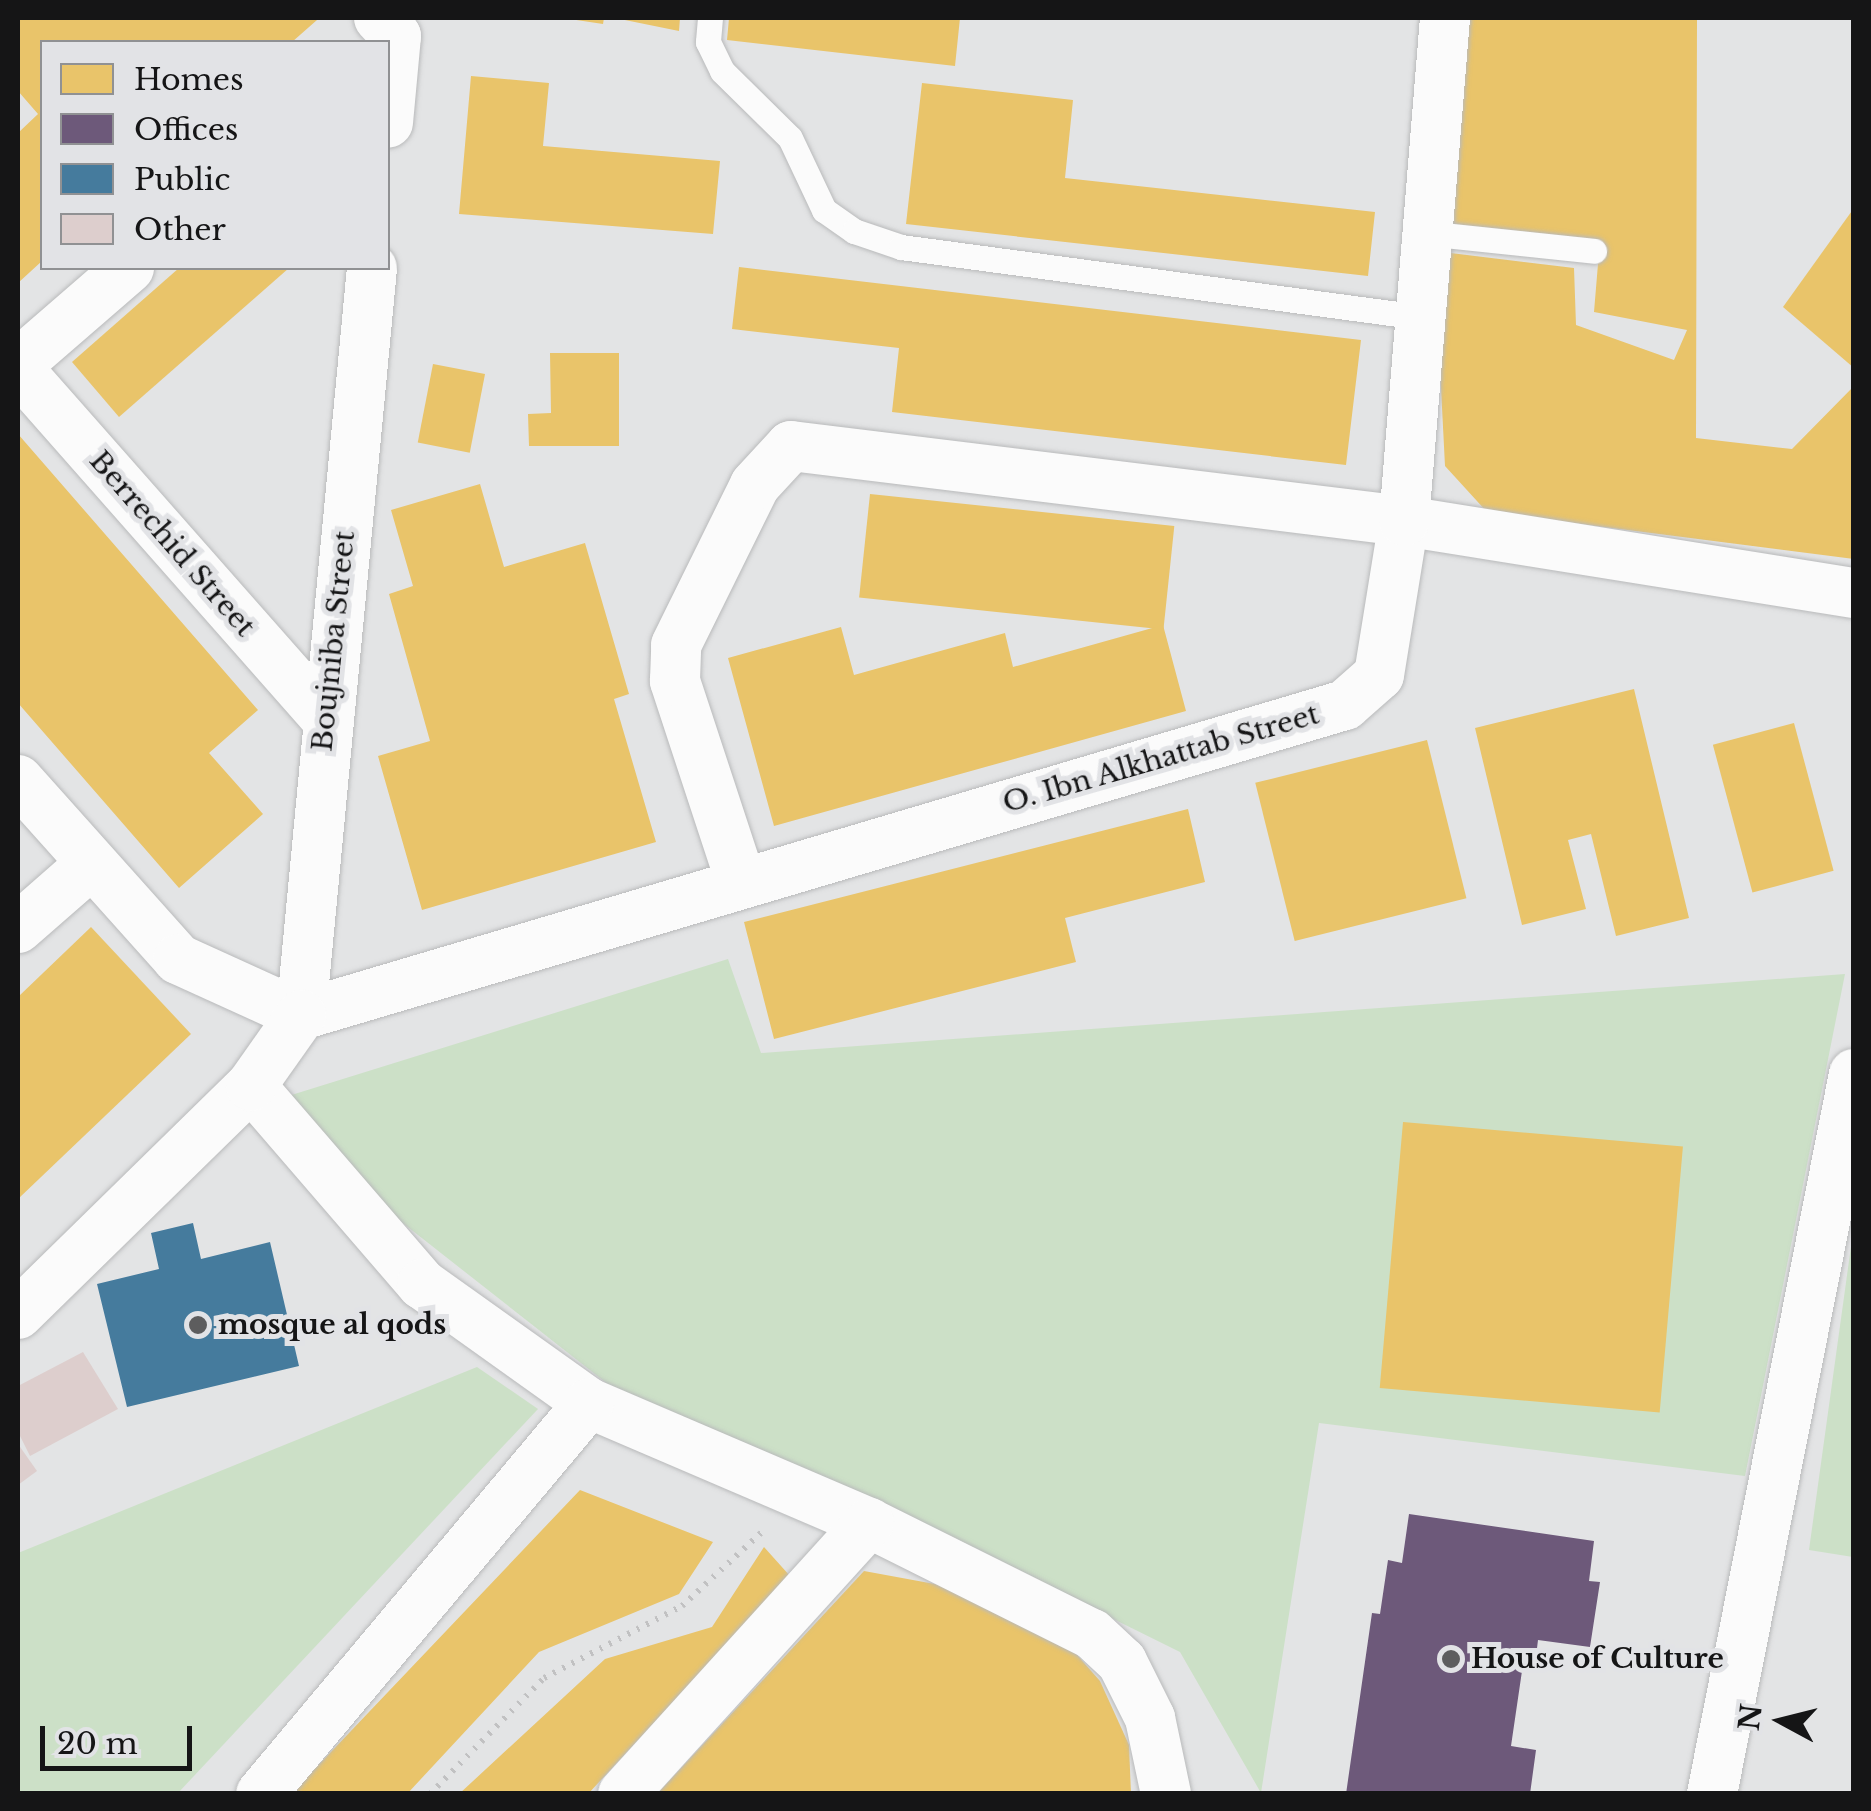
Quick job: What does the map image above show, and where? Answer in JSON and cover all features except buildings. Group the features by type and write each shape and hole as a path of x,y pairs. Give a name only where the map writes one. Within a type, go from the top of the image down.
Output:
{"street":[{"name":"O. Ibn Alkhattab Street","path":"301,1015 1344,705 1379,676 1404,521 1424,234 1445,18"},
{"path":"18,367 127,270"},
{"name":"Boujniba Street","path":"301,1015 326,718 372,270"},
{"name":"Berrechid Street","path":"18,367 326,718"},
{"path":"741,882 676,682 676,646 755,486 791,446 1404,521 1854,592"},
{"path":"18,780 178,959 301,1015 252,1086 18,1314"},
{"path":"18,928 91,864"},
{"path":"1712,1794 1854,1074"},
{"path":"252,1086 422,1284 588,1403 869,1523 1092,1634 1122,1662 1150,1718 1166,1794"},
{"path":"261,1794 588,1403"},
{"path":"623,1794 869,1523"}],"lane":[{"path":"710,18 708,42 722,71 790,138 824,210 854,230 901,247 1420,316"},
{"path":"1424,234 1594,251"}],"path":[{"path":"430,1794 544,1678 682,1606 800,1496"}],"green space":[{"path":"728,959 761,1053 1845,974 1745,1476 1319,1423 1261,1793 1180,1652 885,1506 614,1389 390,1213 285,1097"},
{"path":"1853,1232 1854,1557 1809,1550"},
{"path":"477,1367 538,1409 178,1793 18,1793 18,1553"}],"place":[{"name":"mosque al qods","path":"198,1325"},
{"name":"House of Culture","path":"1451,1659"}]}
